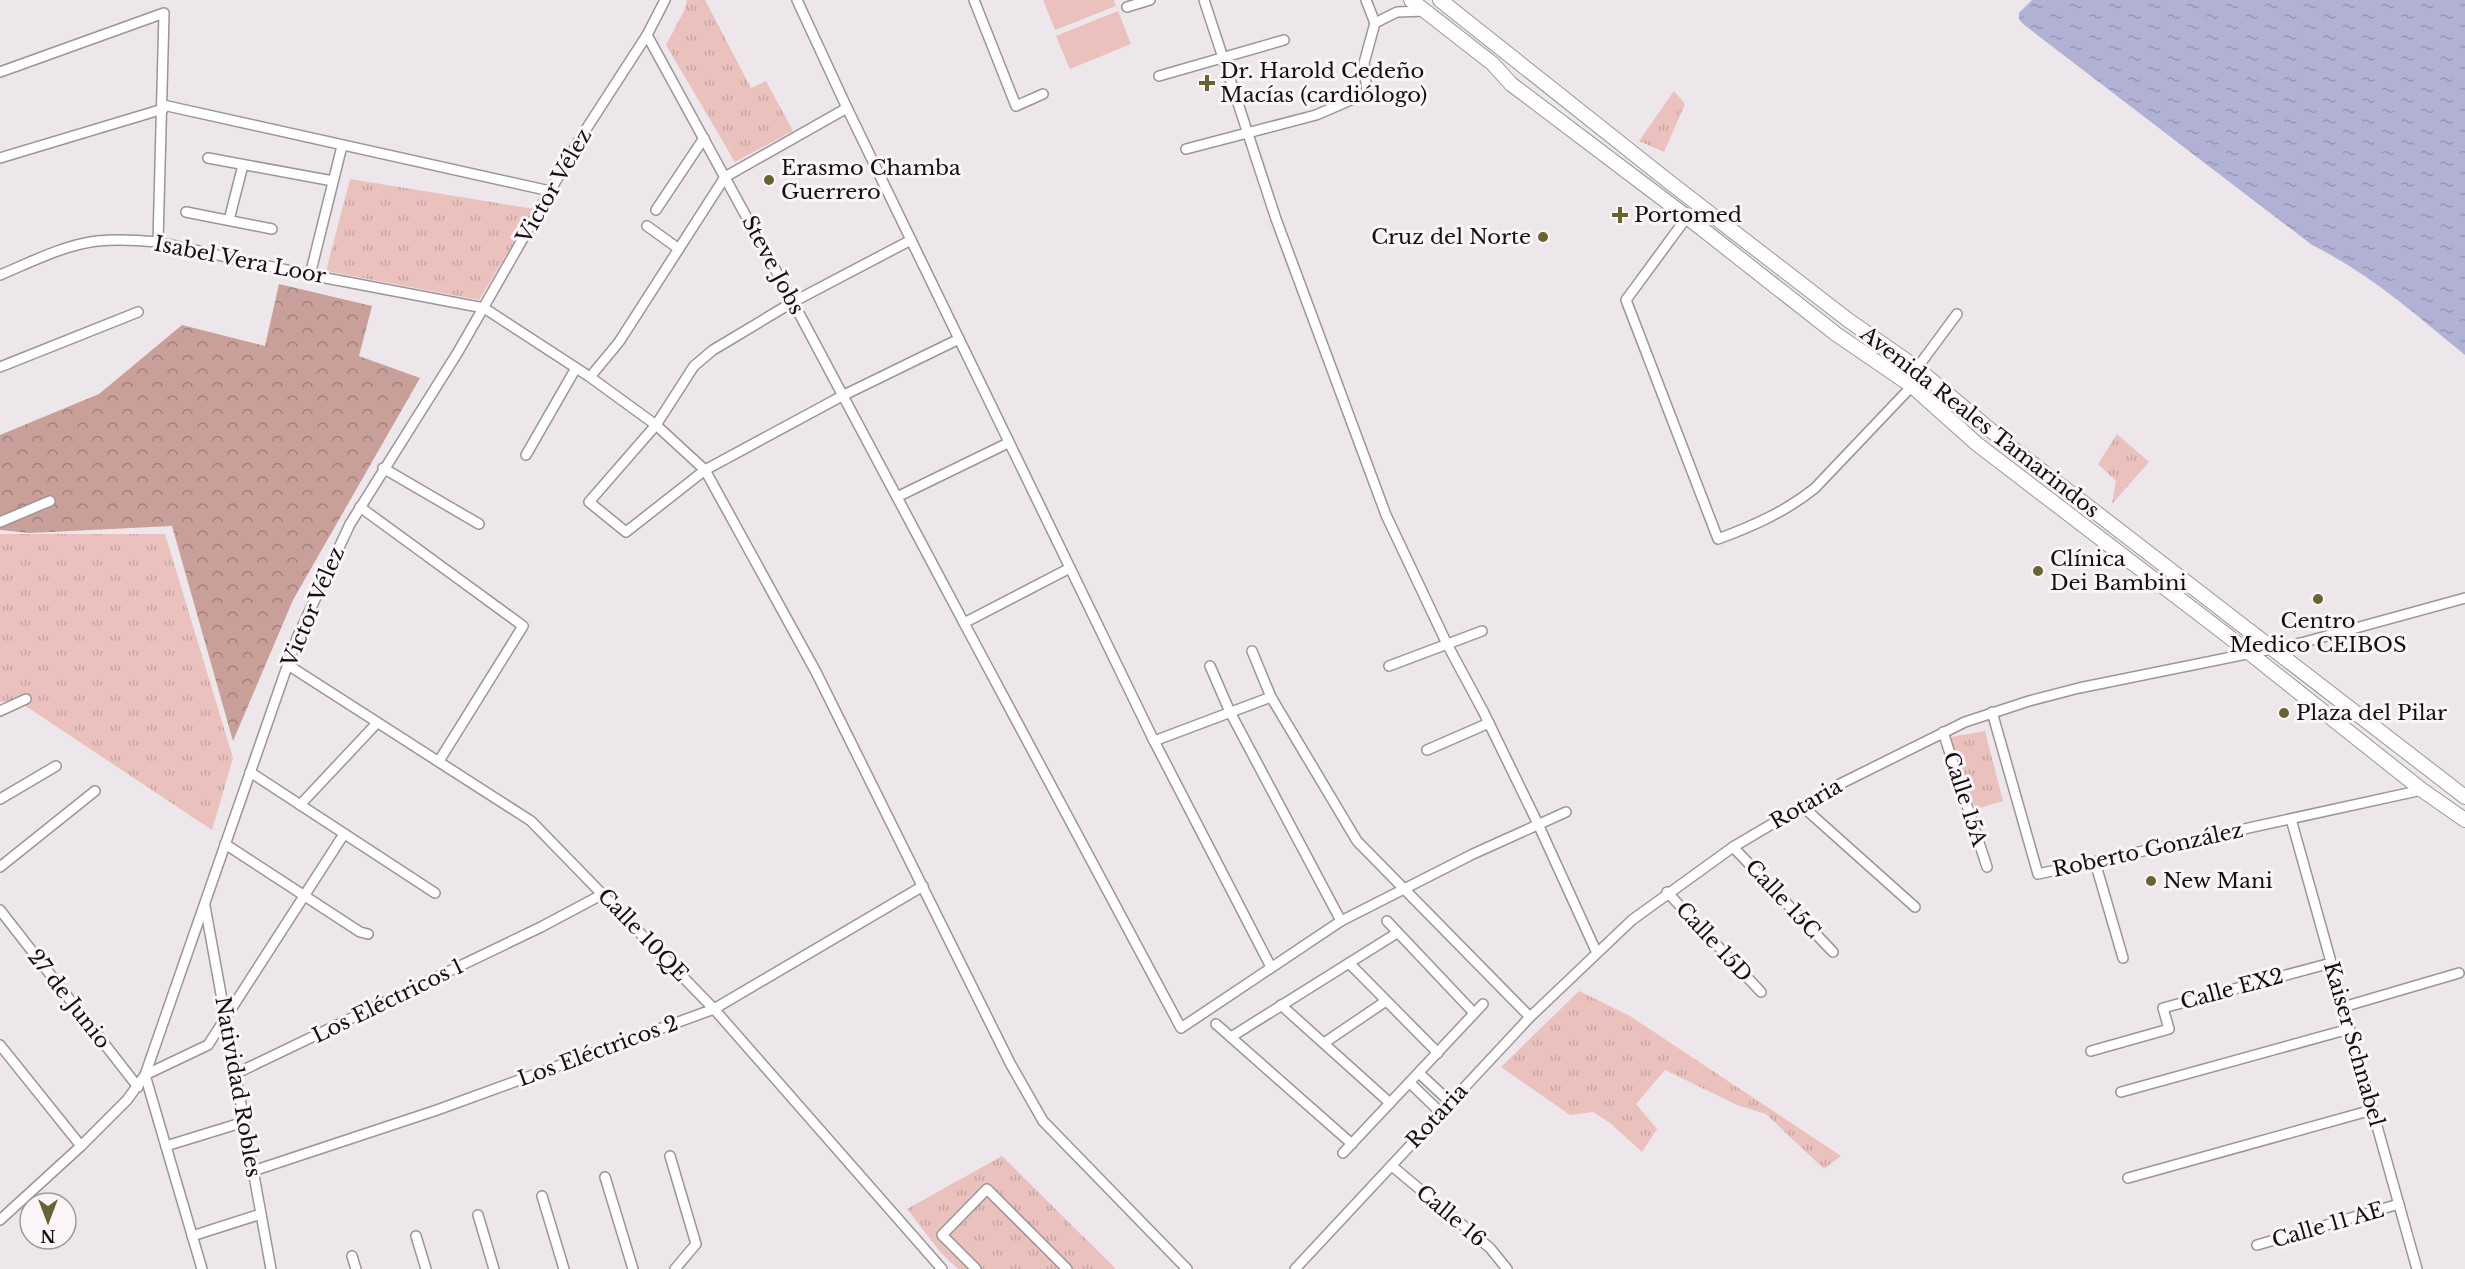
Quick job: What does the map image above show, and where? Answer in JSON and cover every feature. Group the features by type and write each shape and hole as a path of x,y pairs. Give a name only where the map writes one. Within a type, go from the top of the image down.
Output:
{"main road":[{"name":"Avenida Reales Tamarindos","path":"1411,0 1492,64 1511,84 1687,217 1836,334 1912,386 1995,458 2422,790 2465,820"},
{"name":"Avenida Reales Tamarindos","path":"1440,0 1668,181 1848,320 1917,368 2007,444 2276,649 2465,797"},
{"path":"1657,196 1668,181"},
{"path":"1995,458 2007,444"}],"street":[{"name":"Victor Vélez","path":"2,1215 81,1146 138,1087 145,1075 309,607 360,507 447,370 549,191 647,35 665,0"},
{"path":"797,0 1008,443 1154,741 1271,967 1341,921 1473,854 1566,812"},
{"path":"974,0 1017,106 1043,94"},
{"path":"1127,7 1150,0"},
{"path":"1204,0 1276,219 1381,502 1448,644 1538,824 1596,951"},
{"path":"1186,149 1316,115 1367,93 1364,63 1375,23 1366,0"},
{"path":"1375,23 1397,12 1426,11"},
{"path":"0,72 164,13 158,242"},
{"name":"Steve Jobs","path":"647,35 793,302 1181,1028 1271,967"},
{"path":"1159,76 1284,40"},
{"path":"0,158 163,107 549,191"},
{"path":"590,377 619,342 725,177 847,108"},
{"path":"656,210 704,138"},
{"path":"310,275 342,146"},
{"path":"208,158 333,181"},
{"path":"229,220 243,165"},
{"path":"186,212 272,229"},
{"path":"1687,217 1626,300 1718,539 1763,521 1800,500 1815,488 1912,386"},
{"path":"647,226 679,249"},
{"path":"911,240 793,302 713,350 694,366 656,425 589,502 626,532 705,470 842,396 959,339"},
{"name":"Isabel Vera Loor","path":"0,274 68,248 94,241 158,242 310,275 484,308"},
{"path":"484,308 590,377 656,425 705,470 810,662 1010,1063 1043,1121 1187,1269"},
{"path":"0,367 138,312"},
{"path":"1917,368 1957,314"},
{"path":"526,455 576,368"},
{"path":"897,497 1008,443"},
{"path":"383,468 479,524"},
{"path":"0,522 50,501"},
{"path":"360,507 523,626 439,761"},
{"path":"964,623 1070,568"},
{"name":"Rotaria","path":"1295,1269 1440,1112 1596,951 1667,892 1734,847 1802,806 1881,761 1992,712 2079,688 2276,649 2465,598"},
{"path":"1389,666 1482,631"},
{"path":"1252,651 1271,697 1351,833 1530,1017"},
{"name":"Calle 10QE","path":"288,665 531,821 714,1009 942,1269"},
{"path":"1210,666 1230,712 1341,921"},
{"path":"1154,741 1271,697"},
{"path":"0,711 26,699"},
{"name":"Roberto González","path":"1992,712 2038,874 2422,790"},
{"path":"300,805 377,723"},
{"path":"1427,750 1489,723"},
{"name":"Calle 15A","path":"1943,732 1987,867"},
{"path":"0,799 56,766"},
{"path":"250,772 435,893"},
{"path":"0,867 95,791"},
{"path":"1802,806 1915,907"},
{"name":"Kaiser Schnabel","path":"2291,819 2417,1269"},
{"path":"202,1269 145,1075 208,1045 344,834"},
{"path":"225,844 360,932 368,934"},
{"name":"Calle 15C","path":"1734,847 1833,952"},
{"path":"2095,862 2123,958"},
{"name":"Los Eléctricos 2","path":"253,1171 437,1110 714,1009 923,886"},
{"name":"Calle 15D","path":"1667,892 1761,992"},
{"name":"Los Eléctricos 1","path":"236,1074 541,927 603,894"},
{"name":"Natividad Robles","path":"204,904 271,1269"},
{"name":"27 de Junio","path":"0,910 138,1087"},
{"path":"1387,921 1474,1013"},
{"path":"1231,1036 1398,933"},
{"path":"1349,963 1438,1053"},
{"name":"Calle EX2","path":"2091,1051 2169,1029 2163,1008 2331,963"},
{"path":"2343,1007 2459,974"},
{"path":"1324,1043 1386,1001"},
{"path":"1343,1153 1483,1004"},
{"path":"1281,1005 1390,1103"},
{"path":"1216,1024 1352,1144"},
{"path":"2121,1092 2349,1029"},
{"path":"0,1045 81,1146"},
{"path":"1419,1073 1450,1102"},
{"path":"1410,1083 1440,1112"},
{"path":"2128,1178 2372,1110"},
{"path":"166,1146 244,1122"},
{"path":"670,1156 696,1244 675,1269"},
{"name":"Calle 16","path":"1392,1166 1490,1248 1507,1269"},
{"path":"605,1177 633,1269"},
{"path":"976,1269 942,1235 987,1188 1067,1269"},
{"path":"542,1196 564,1269"},
{"name":"Calle 11 AE","path":"2258,1245 2399,1204"},
{"path":"192,1236 261,1214"},
{"path":"478,1215 494,1269"},
{"path":"416,1236 426,1269"},
{"path":"352,1256 356,1269"}],"green space":[{"path":"687,0 705,0 751,88 766,81 793,131 735,162 666,45 684,11"},
{"path":"1043,0 1114,0 1116,6 1055,30"},
{"path":"1118,11 1131,44 1070,69 1056,36"},
{"path":"1674,91 1685,104 1664,152 1639,141"},
{"path":"350,179 534,209 479,300 326,271"},
{"path":"279,284 372,306 359,356 420,378 293,600 233,741 172,526 30,533 0,530 0,435 99,394 182,325 265,346"},
{"path":"2117,434 2149,462 2112,504 2116,481 2098,464"},
{"path":"0,534 165,534 233,758 212,830 18,701 0,702"},
{"path":"1985,731 2003,801 1976,809 1950,737"},
{"path":"1579,991 1630,1016 1841,1156 1824,1169 1766,1114 1737,1105 1665,1070 1636,1104 1657,1129 1642,1152 1610,1123 1593,1112 1570,1115 1501,1067"},
{"path":"1002,1156 1116,1269 958,1269 941,1253 907,1209"}],"water":[{"path":"2032,0 2465,0 2465,355 2373,282 2312,245 2023,24 2019,19 2019,13"}],"place":[{"name":"Dr. Harold Cedeño Macías (cardiólogo)","path":"1207,83"},
{"name":"Erasmo Chamba Guerrero","path":"769,180"},
{"name":"Portomed","path":"1620,215"},
{"name":"Cruz del Norte","path":"1543,237"},
{"name":"Clínica Dei Bambini","path":"2038,571"},
{"name":"Centro Medico CEIBOS","path":"2318,599"},
{"name":"Plaza del Pilar","path":"2284,713"},
{"name":"New Mani","path":"2151,881"}]}
